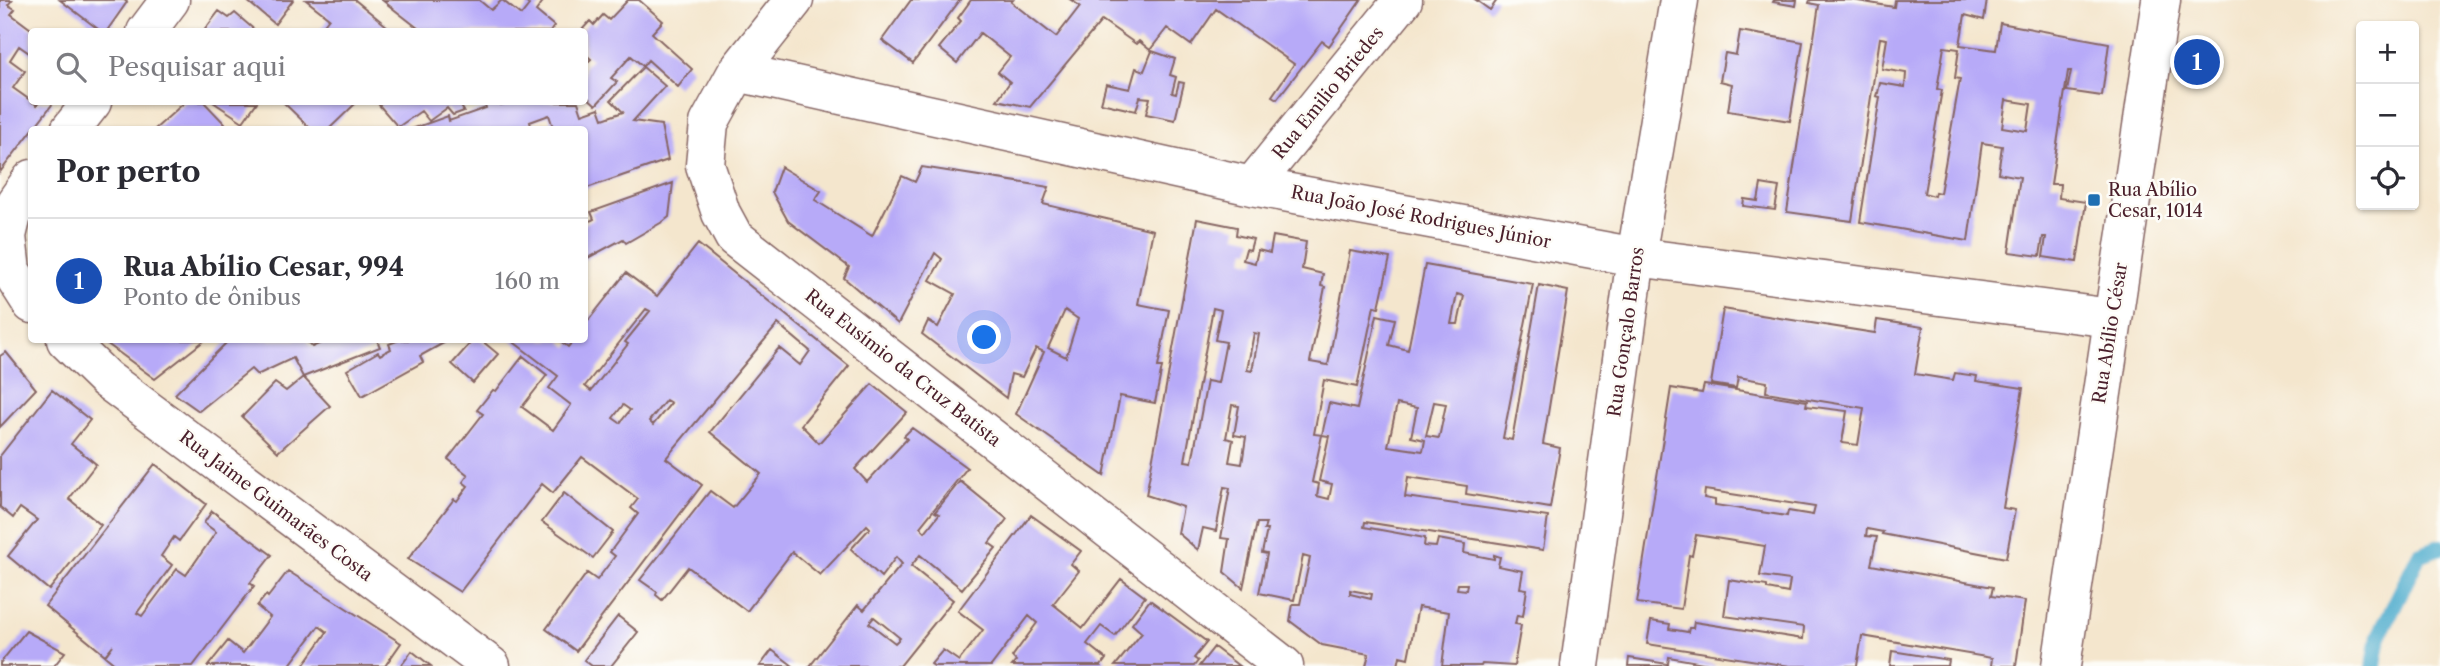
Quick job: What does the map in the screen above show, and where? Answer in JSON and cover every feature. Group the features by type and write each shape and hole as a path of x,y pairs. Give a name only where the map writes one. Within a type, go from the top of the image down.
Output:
{"street":[{"path":"149,28 170,0"},
{"name":"Rua Eusímio da Cruz Batista","path":"794,0 737,72 709,123 705,165 721,213 734,237 1284,666"},
{"name":"Rua Emilio Briedes","path":"1252,186 1403,0"},
{"name":"Rua Gonçalo Barros","path":"1580,666 1636,257 1679,0"},
{"name":"Rua Abílio César","path":"2061,666 2161,0"},
{"name":"Rua João José Rodrigues Júnior","path":"737,72 1252,186 1636,257 2112,317"},
{"path":"73,126 90,105"},
{"path":"28,185 15,203 7,236 11,271 28,298"},
{"name":"Rua Jaime Guimarães Costa","path":"69,343 106,379 491,666"}],"building":[{"path":"0,0 12,0 8,5 15,9 11,14 30,28 28,52 19,46 10,60 25,71 13,88 28,99 28,105 52,105 35,126 28,126 28,136 0,172"},
{"path":"60,0 127,2 109,28 97,28"},
{"path":"246,0 293,0 275,24"},
{"path":"306,0 355,0 389,28 321,28 329,18"},
{"path":"382,0 479,0 491,10 502,0 521,15 529,5 523,0 544,0 536,11 554,26 553,28 418,28"},
{"path":"628,0 639,0 663,21 652,33 692,69 678,87 648,60 643,66 631,56 611,78 617,82 596,105 588,98 588,62 591,59 588,56 588,28 584,28 590,21 594,25 603,15 609,20"},
{"path":"911,0 960,0 913,63 882,40"},
{"path":"971,0 1013,0 1011,2 1056,37 1080,6 1071,0 1361,0 1329,46 1322,41 1277,99 1272,96 1294,64 1216,9 1191,45 1167,28 1150,50 1139,41 1136,44 1102,20 1030,107 997,100 1010,82 998,72 1010,57 980,33 957,63 939,48 961,21 958,18"},
{"path":"1476,0 1497,0 1490,10"},
{"path":"1797,0 1796,6 1773,2"},
{"path":"1810,0 1852,0 1894,7 1895,0 1987,0 1984,20 1965,15 1960,45 1996,50 2000,23 2109,43 2102,96 2067,91 2071,71 2068,71 2051,184 2060,184 2059,198 2086,202 2077,262 2043,257 2046,237 2043,237 2040,256 2009,252 2020,177 1998,173 2002,146 1982,143 1968,241 1860,222 1880,97 1876,96 1880,83 1905,87 1906,73 1882,69 1887,39 1880,38 1852,221 1787,212 1819,5 1809,3","holes":["1944,47 1959,49 1955,78 1960,79 1940,193 1935,192 1934,196 1924,193 1942,90 1937,89","2006,100 2031,104 2027,131 2002,127"]},
{"path":"219,11 229,18 235,13 252,28 206,28"},
{"path":"1740,31 1803,42 1790,121 1728,111 1732,84 1720,81 1725,53 1736,55"},
{"path":"1152,51 1175,59 1170,75 1176,77 1172,93 1176,94 1179,82 1184,83 1175,120 1146,114 1150,98 1140,97 1136,111 1101,103 1106,84 1130,89 1136,68 1144,71"},
{"path":"643,67 665,86 633,121 661,125 668,160 588,188 588,126 553,126 549,115 530,122 531,126 420,126 448,116 449,121 486,108 485,105 579,105 582,114 599,108 603,119 623,112 611,100"},
{"path":"182,105 207,105 225,124 222,126 158,126"},
{"path":"218,105 255,105 243,122"},
{"path":"286,105 354,105 332,126 308,126"},
{"path":"379,105 460,105 464,111 453,115 447,108 429,121 421,111 397,126"},
{"path":"781,167 821,191 815,200 872,236 902,176 915,182 922,167 1049,187 1043,204 1153,230 1138,304 1169,310 1158,367 1162,367 1155,403 1120,396 1104,476 1016,414 1044,352 1036,348 1022,377 1011,374 1006,398 922,334 928,321 938,327 955,294 930,280 942,259 935,253 898,324 844,278 849,267 788,221 772,192","holes":["1065,310 1078,319 1066,357 1048,348"]},
{"path":"673,183 669,217 626,243 623,239 588,258 588,222 594,219 591,212"},
{"path":"1761,184 1779,187 1775,210 1743,206 1744,199 1758,201"},
{"path":"1197,219 1237,227 1236,235 1253,239 1243,260 1255,263 1258,250 1270,253 1273,236 1306,242 1302,269 1323,274 1321,286 1325,287 1310,362 1328,365 1350,251 1390,258 1379,307 1374,306 1357,387 1324,380 1314,434 1322,435 1329,403 1357,409 1377,315 1395,319 1389,345 1408,350 1425,265 1533,284 1503,438 1512,440 1539,285 1568,291 1543,444 1560,448 1550,508 1466,494 1467,486 1408,477 1405,497 1548,517 1543,550 1365,522 1364,527 1425,538 1424,546 1436,547 1438,539 1465,544 1464,553 1494,559 1494,555 1500,557 1498,566 1523,571 1520,588 1527,589 1523,616 1517,615 1515,624 1521,625 1514,666 1442,666 1449,612 1418,607 1408,658 1400,656 1398,666 1366,666 1369,654 1322,645 1290,621 1293,604 1300,604 1310,558 1303,556 1294,600 1259,593 1267,554 1262,553 1266,523 1257,523 1243,588 1224,572 1229,539 1221,538 1230,488 1224,487 1216,531 1203,528 1198,550 1178,533 1183,507 1146,495","holes":["1457,294 1464,296 1458,324 1451,324","1213,308 1221,310 1215,340 1226,342 1218,383 1207,381 1192,462 1185,461","1254,333 1259,334 1252,371 1247,370","1434,402 1446,404 1439,438 1426,436","1397,404 1417,408 1411,437 1425,440 1423,451 1388,446","1232,405 1239,406 1234,435 1246,437 1242,464 1229,462 1233,440 1226,438","1322,435 1329,436 1319,481 1332,484 1329,499 1317,496 1319,484 1312,482","1458,584 1467,584 1466,590 1457,589","1350,590 1372,594 1371,599 1350,594"]},
{"path":"698,244 849,366 801,425 819,443 872,384 907,412 855,469 867,482 907,439 904,436 912,428 967,468 920,527 925,532 939,514 935,512 960,481 1007,519 989,543 996,548 962,589 920,555 911,566 953,600 900,666 810,666 858,605 864,610 902,564 896,557 881,577 851,549 870,528 867,525 820,575 792,552 747,611 688,567 662,600 656,595 657,592 640,580 710,491 733,508 761,474 710,432 779,348 800,365 810,351 778,324 666,458 702,485 576,651 546,629 587,573 597,580 615,556 610,552 638,514 631,508 638,499 582,457 553,493 542,484 460,592 408,559 454,499 457,501 468,486 463,482 468,475 448,459 483,414 477,410 493,390 496,391 523,356 547,375 522,407 553,430 571,405 549,388 558,376 515,343 563,343 568,347 571,343 588,343 588,321 626,273 657,296","holes":["646,309 650,311 625,342 628,344 591,391 585,386","666,400 671,403 653,425 649,421","623,405 630,410 620,423 613,418","874,617 900,638 895,643 869,623"]},
{"path":"1723,309 1875,333 1877,320 1923,327 1915,374 1953,380 1955,373 1977,376 1976,381 2023,388 2003,508 2015,510 2006,558 1867,529 1866,536 1877,537 1871,565 1993,587 1991,596 2025,601 2016,666 1991,666 1992,658 1862,636 1857,666 1790,666 1647,644 1651,621 1670,624 1669,629 1688,632 1689,628 1693,628 1694,622 1803,639 1804,627 1724,616 1729,580 1767,586 1767,589 1788,593 1790,580 1760,576 1765,546 1696,535 1692,556 1689,555 1681,609 1637,603 1671,388 1702,393 1704,385 1807,401 1806,406 1847,411 1842,443 1858,445 1864,408 1766,392 1767,382 1738,377 1736,388 1711,384","holes":["1705,490 1815,507 1813,515 1788,511 1787,516 1715,505 1715,500 1704,498"]},
{"path":"106,343 201,343 155,379"},
{"path":"226,343 309,343 312,347 321,343 378,343 380,347 303,377 293,358 257,375 251,369 199,411 175,394"},
{"path":"444,343 420,356 423,362 362,396 347,370 378,352 380,355 391,349 389,344"},
{"path":"470,343 485,343 498,354 473,383 452,364"},
{"path":"6,352 36,389 0,427 0,356"},
{"path":"303,377 330,406 278,452 242,417 275,383 286,391"},
{"path":"52,390 90,420 71,444 96,464 69,499 101,525 49,590 8,556 37,520 20,508 13,518 0,507 0,456"},
{"path":"155,464 206,504 179,541 174,537 161,556 172,565 137,613 142,616 177,569 186,575 216,532 204,523 212,511 272,555 250,583 254,586 193,666 117,666 105,656 113,645 105,655 45,606"},
{"path":"564,493 613,532 593,558 542,522"},
{"path":"1031,515 1081,551 1071,564 1079,571 1053,604 1083,628 1121,579 1145,597 1115,636 1101,626 1087,644 1106,659 1101,666 1012,666 1016,661 1012,657 1037,623 1029,616 991,666 934,666 931,664 943,650 959,661 983,630 958,611"},
{"path":"288,571 401,643 385,666 303,666 327,632 319,626 289,666 208,666 228,641 243,653 270,617 257,606 266,595 268,597"},
{"path":"1150,600 1207,642 1194,658 1198,661 1194,666 1115,666 1142,633 1132,624"},
{"path":"618,616 638,632 611,666 592,666 584,660"},
{"path":"26,631 65,652 54,666 0,666"},
{"path":"1214,647 1239,666 1199,666"},
{"path":"772,650 793,666 760,666"},
{"path":"412,651 431,666 401,666"},
{"path":"1892,651 1949,660 1948,666 1890,666"},
{"path":"1669,657 1715,666 1628,666 1629,658 1668,664"}],"waterway":[{"path":"2374,666 2379,636 2419,555 2440,547"}],"place":[{"name":"Rua Abílio Cesar, 994","path":"2197,62"},
{"name":"Rua Abílio Cesar, 1014","path":"2094,200"}]}
